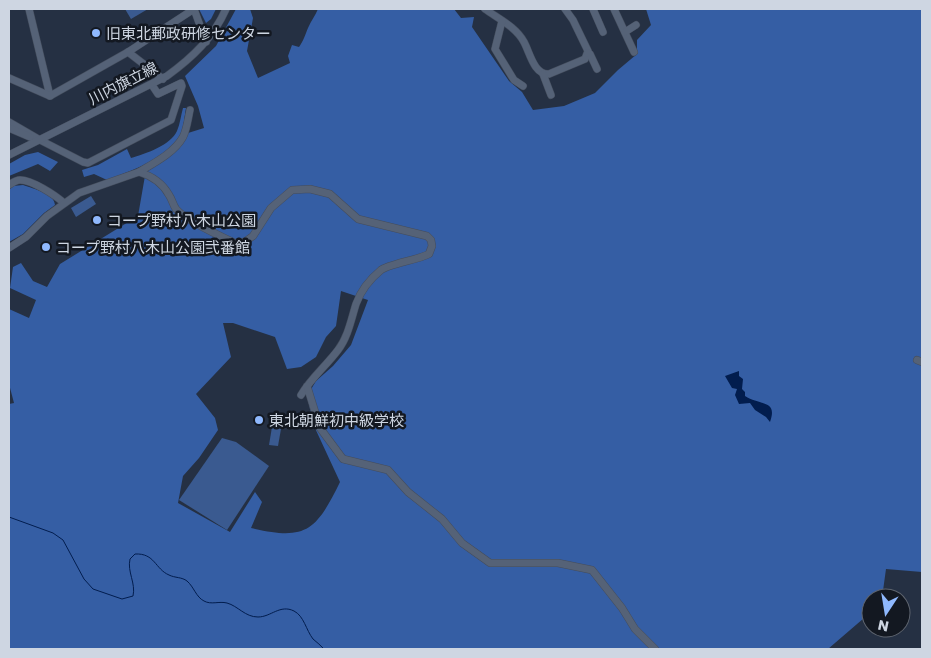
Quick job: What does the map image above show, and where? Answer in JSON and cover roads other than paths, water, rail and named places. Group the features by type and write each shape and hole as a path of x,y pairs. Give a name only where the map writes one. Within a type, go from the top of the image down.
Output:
{"street":[{"path":"29,9 50,96"},
{"path":"50,96 128,52 194,9 206,42"},
{"name":"川内旗立線","path":"9,155 163,79 189,60 206,42 226,9"},
{"path":"485,9 510,26 521,38 538,72 548,74 585,59 588,52"},
{"path":"565,9 573,20 597,69"},
{"path":"593,9 603,32"},
{"path":"614,9 634,52"},
{"path":"502,21 494,49 514,80 523,86"},
{"path":"625,32 636,25"},
{"path":"128,52 163,79"},
{"path":"543,74 551,95"},
{"path":"9,78 50,96"},
{"path":"9,122 40,140 88,163 171,120 181,84 158,94 152,85"},
{"path":"9,248 26,237 47,216 79,193 139,172 164,156 183,137 190,110"},
{"path":"9,128 40,140"},
{"path":"139,172 155,179 163,186 169,193 176,210 218,236 237,244 253,236 271,208 292,190 310,188 330,194 358,219 427,236 431,240 432,246 429,254 419,259 383,268 364,287 346,336 338,350 301,395"},
{"path":"9,185 18,180 28,182 55,196 64,203"},
{"path":"307,386 320,428 343,460 388,470 408,492 442,519 462,543 490,563 558,563 592,570 622,608 635,629 655,649"}],"waterway":[{"path":"9,517 53,533 63,540 84,579 93,589 122,599 133,596 130,559 135,554 142,554 151,559 164,572 187,581 199,597 207,602 227,603 253,617 263,616 284,609 294,611 303,620 313,639 324,649"}],"place":[{"name":"旧東北郵政研修センター","path":"96,33"},
{"name":"コープ野村八木山公園","path":"97,220"},
{"name":"コープ野村八木山公園弐番館","path":"46,247"},
{"name":"東北朝鮮初中級学校","path":"259,420"}]}
